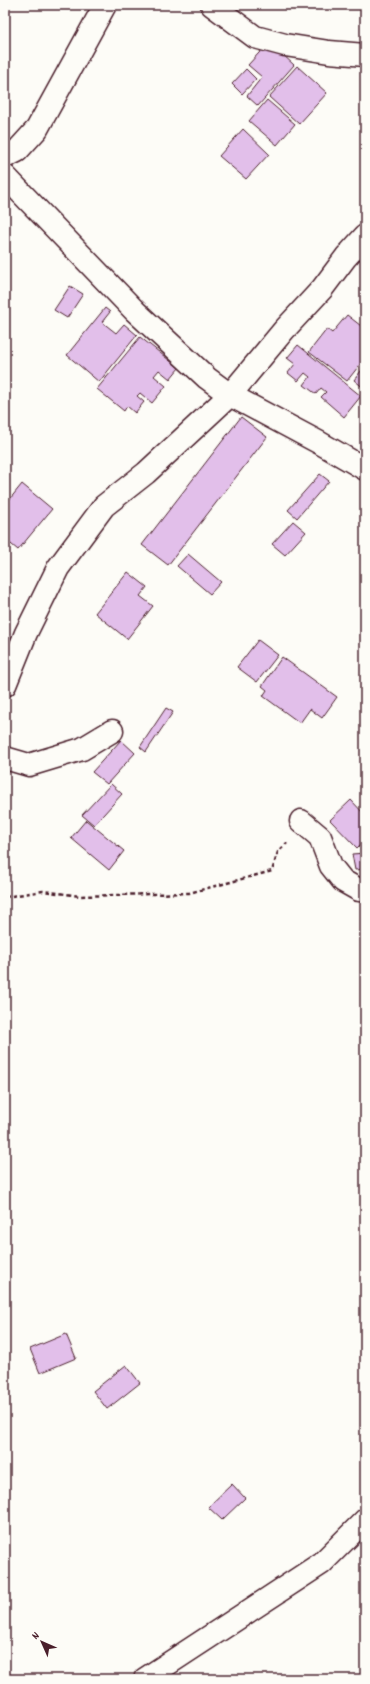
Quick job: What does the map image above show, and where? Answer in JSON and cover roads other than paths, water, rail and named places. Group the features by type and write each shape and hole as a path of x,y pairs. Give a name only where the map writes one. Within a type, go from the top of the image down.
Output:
{"street":[{"path":"5,157 18,151 37,129 105,5"},
{"path":"212,5 255,36 293,46 329,52 365,54"},
{"path":"5,176 135,311 189,362 230,395 314,439 365,469"},
{"path":"5,685 18,651 58,568 104,506 146,473 230,395 284,330 322,289 365,236"},
{"path":"5,758 29,765 82,749 112,731"},
{"path":"301,822 320,837 331,866 343,881 359,890 365,891"},
{"path":"145,1679 322,1563 365,1520"}]}
